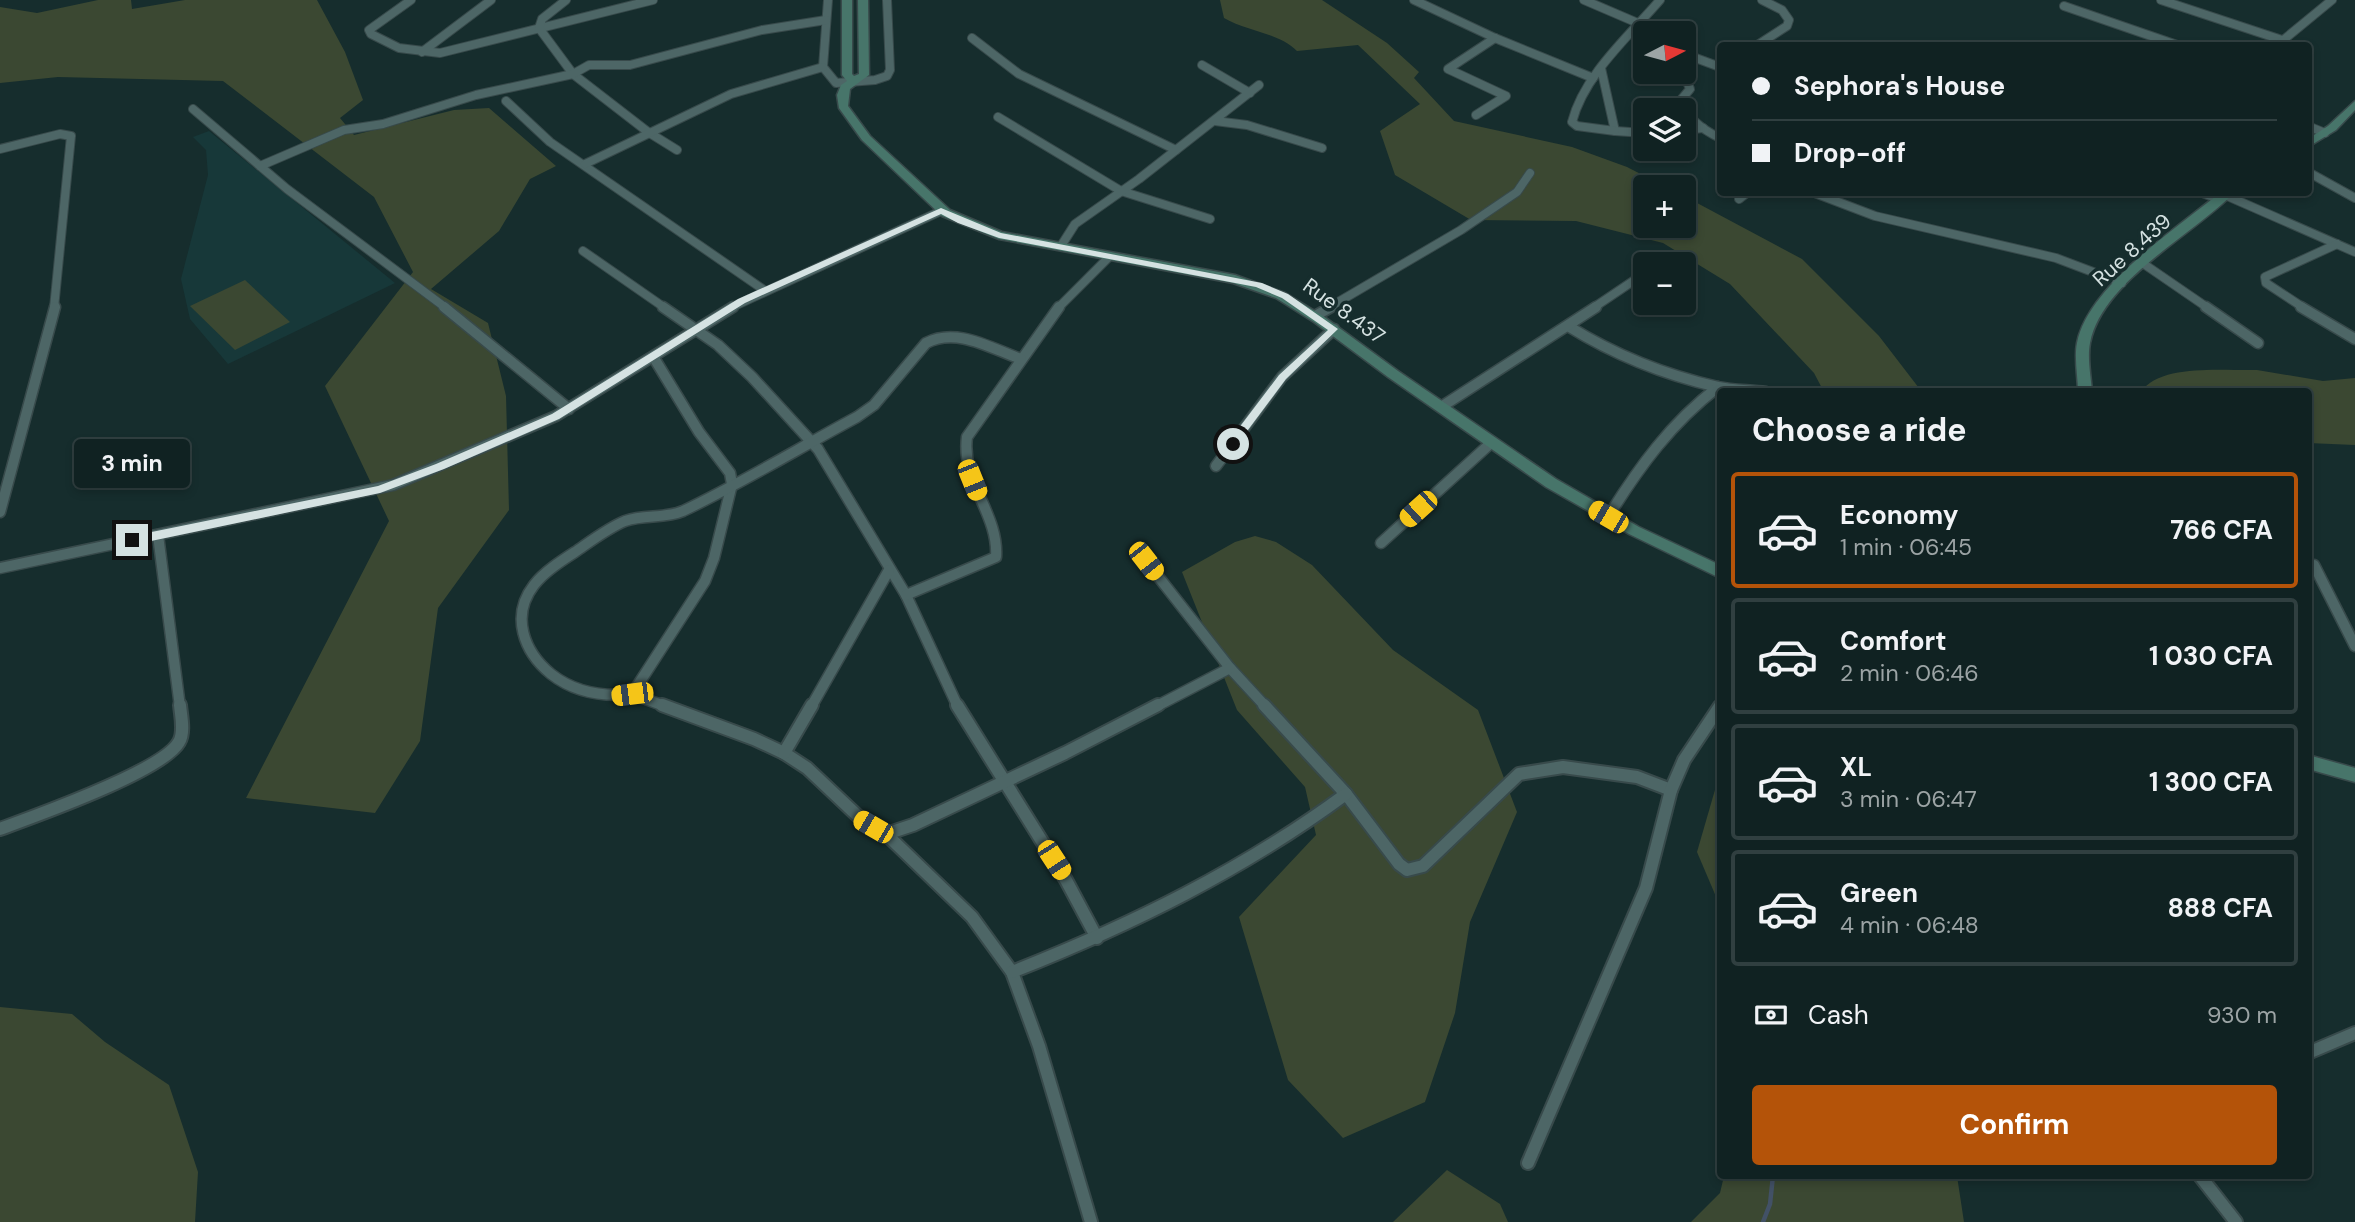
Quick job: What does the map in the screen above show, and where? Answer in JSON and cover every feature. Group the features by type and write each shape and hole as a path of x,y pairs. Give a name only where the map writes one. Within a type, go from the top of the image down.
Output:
{"main road":[{"name":"Rue 8.437","path":"847,0 847,75 854,82"},
{"name":"Rue 8.437","path":"863,0 864,75 845,87 842,95 843,106 851,120 941,211 961,222 999,235 1259,285 1285,296 1334,329 1387,371 1549,482 1608,517 1717,571"},
{"path":"2312,141 2325,133 2355,104"},
{"name":"Rue 8.439","path":"2085,388 2083,344 2095,311 2141,262 2224,196"},
{"path":"2312,763 2355,775"}],"street":[{"path":"411,0 369,30 371,34 388,44 422,52 440,52 653,0"},
{"path":"422,52 491,0"},
{"path":"539,28 542,19 566,0"},
{"path":"828,0 823,66 828,76 836,83 882,79 890,70 887,0"},
{"path":"1414,0 1593,78"},
{"path":"1584,0 1633,21"},
{"path":"1642,21 1660,0"},
{"path":"1762,0 1782,10 1789,20 1787,26 1762,42"},
{"path":"2161,0 2282,40 2332,0"},
{"path":"2064,6 2168,42"},
{"path":"260,166 344,131 383,124 476,95 573,74 595,63 630,65 762,30 826,20"},
{"path":"539,28 573,74 648,132 677,150"},
{"path":"1633,32 1593,78 1572,122 1577,126 1633,132"},
{"path":"1476,115 1506,96 1448,69 1495,37"},
{"path":"972,38 1019,74 1176,150"},
{"path":"1696,58 1717,66"},
{"path":"1202,65 1250,93"},
{"path":"585,164 747,87 823,66"},
{"path":"1601,68 1615,131"},
{"path":"1688,84 1690,89 1680,102 1682,109 1703,128 1717,136"},
{"path":"1061,246 1067,232 1076,224 1259,85"},
{"path":"506,101 550,142 764,290"},
{"path":"193,109 260,166 460,319 569,409"},
{"path":"998,117 1121,191 1210,219"},
{"path":"1215,121 1247,125 1322,148"},
{"path":"1696,129 1703,128"},
{"path":"2312,128 2325,133"},
{"path":"0,149 60,134 71,136 55,305 0,512"},
{"path":"1315,316 1461,230 1517,192 1530,173"},
{"path":"2312,174 2355,198"},
{"path":"1738,199 1742,196"},
{"path":"1821,196 1860,214 2043,254 2093,270 2122,283"},
{"path":"2224,196 2355,252"},
{"path":"0,568 393,485 569,409 653,358 695,328 764,290 941,211"},
{"path":"2337,244 2271,272 2265,277 2266,283 2277,293 2355,339"},
{"path":"583,251 695,328 752,377 811,442 906,595 956,703 1066,880 1097,938"},
{"path":"906,595 996,557 998,552 989,519 962,451 967,437 1063,301 1110,256"},
{"path":"2141,262 2258,343"},
{"path":"1441,407 1633,281"},
{"path":"1568,326 1615,354 1728,388"},
{"path":"1216,466 1282,377 1334,329"},
{"path":"1021,359 957,337 938,337 926,343 874,405 811,442 681,513 628,520 610,527 534,585 522,605 519,623 523,640 551,673 586,692 614,696 632,694 754,739 784,753 807,768 861,819 886,834 972,917 1012,972 1039,1046 1091,1222"},
{"path":"632,694 705,581 714,558 732,484 730,473 699,432 653,358"},
{"path":"1608,517 1645,458 1688,409 1718,387"},
{"path":"1381,543 1492,442"},
{"path":"0,829 73,802 169,756 181,740 182,723 158,535"},
{"path":"1146,561 1230,667 1346,794 1399,864 1407,870 1423,866 1518,774 1563,767 1637,777 1671,790"},
{"path":"2314,565 2355,646"},
{"path":"784,753 889,570"},
{"path":"886,834 913,825 1065,753 1230,667"},
{"path":"1528,1163 1646,888 1671,790 1684,760 1717,710"},
{"path":"1012,972 1097,938 1235,868 1346,794"},
{"path":"2312,1051 2355,1033"},
{"path":"2202,1179 2236,1222"}],"shaded area":[{"path":"209,131 395,283 228,364 190,319 181,279 208,175 206,150 193,137"}],"green space":[{"path":"98,0 131,0 132,9 185,0 317,0 345,52 363,100 340,118 354,135 454,110 489,108 556,166 530,179 499,231 431,289 488,323 506,396 509,510 438,608 420,741 375,813 246,798 389,521 325,386 413,272 374,197 223,81 58,77 0,83 0,7 37,13"},
{"path":"1220,0 1322,0 1387,43 1419,72 1414,78 1454,121 1572,147 1643,175 1633,175 1633,235 1576,221 1471,220 1395,175 1380,131 1420,104 1358,45 1297,51 1281,40 1224,18"},
{"path":"1696,202 1802,259 1879,336 1919,388 1822,388 1814,373 1730,284 1696,263 1696,252 1678,252 1663,243 1643,238 1696,238"},
{"path":"245,280 290,322 235,350 190,306"},
{"path":"2194,370 2257,370 2323,381 2355,378 2355,445 2312,443 2312,388 2145,388 2163,376"},
{"path":"1255,536 1276,542 1312,565 1393,650 1478,710 1517,812 1470,922 1455,1013 1425,1102 1343,1138 1288,1080 1239,917 1316,835 1305,787 1237,710 1182,572 1235,542"},
{"path":"1717,783 1717,899 1697,852"},
{"path":"0,1007 72,1014 105,1042 169,1085 198,1172 195,1222 0,1222"},
{"path":"1447,1170 1500,1204 1508,1222 1393,1222"},
{"path":"1723,1179 1957,1179 1964,1222 1691,1222 1720,1193"}],"waterway":[{"path":"1763,1222 1770,1204 1773,1179"}],"route":[{"path":"132,540 380,489 440,466 555,416 587,399 741,301 941,211 961,222 999,235 1259,285 1285,296 1334,329 1282,377 1233,444"}]}
